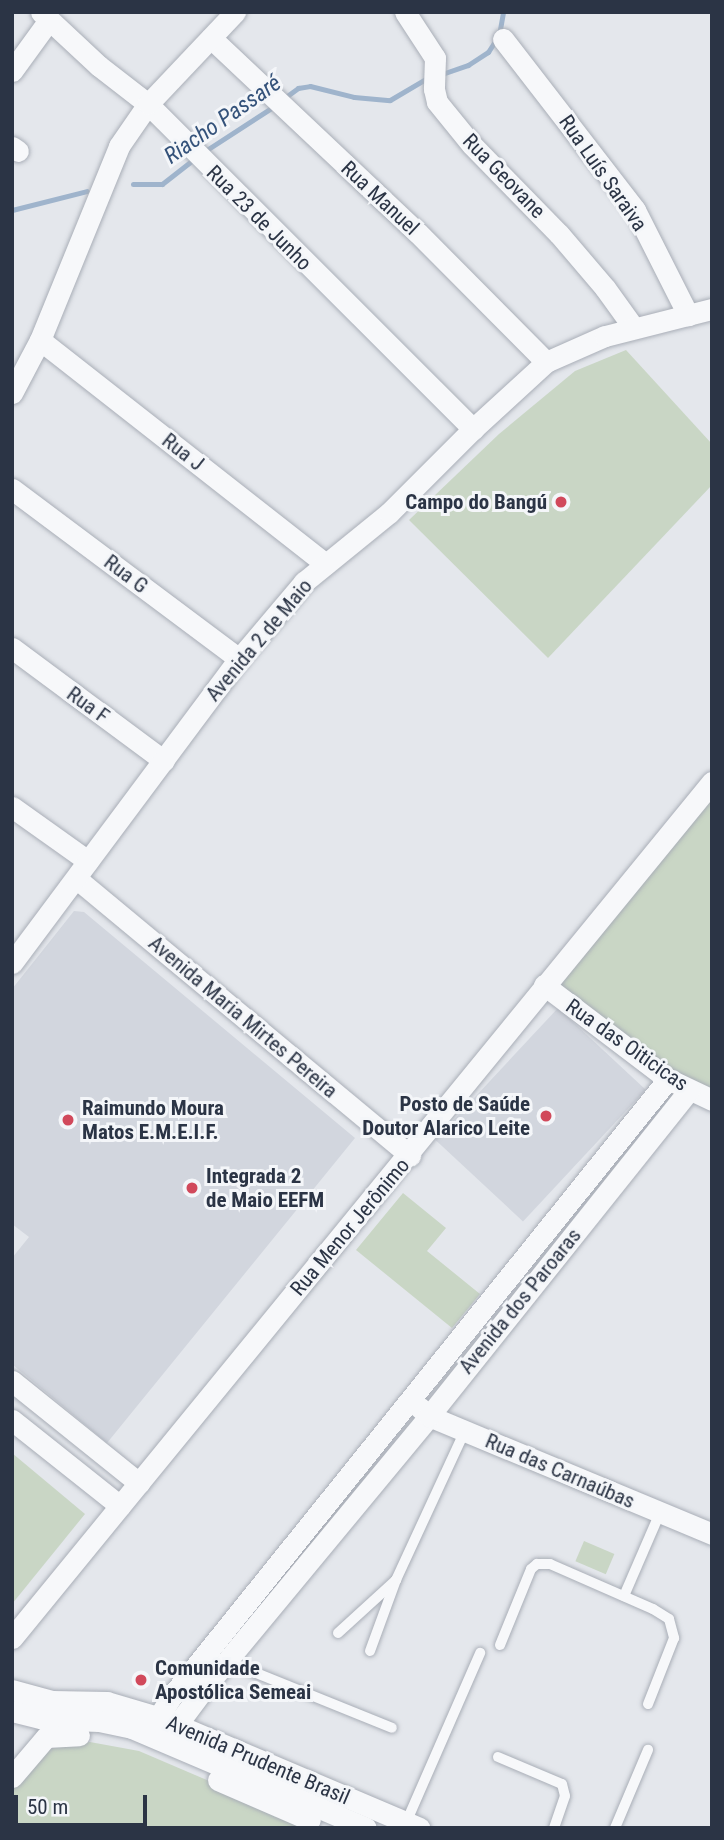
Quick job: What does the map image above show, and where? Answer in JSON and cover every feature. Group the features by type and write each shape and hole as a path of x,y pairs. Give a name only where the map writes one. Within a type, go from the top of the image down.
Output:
{"street":[{"path":"12,393 40,340 119,146 148,104 235,12"},
{"name":"Rua Geovane","path":"405,12 435,74 437,102 559,234 605,288 633,327"},
{"path":"12,71 45,16"},
{"name":"Rua 23 de Junho","path":"45,16 148,104 472,429"},
{"name":"Rua Manuel","path":"211,38 418,233 547,362"},
{"name":"Rua Luís Saraiva","path":"503,39 635,211 688,315"},
{"name":"Avenida 2 de Maio","path":"12,964 239,659 304,582 389,513 472,429 547,362 633,327 712,309"},
{"name":"Rua J","path":"40,340 326,564"},
{"name":"Rua G","path":"12,489 239,659"},
{"name":"Rua F","path":"12,648 164,761"},
{"name":"Rua Menor Jerônimo","path":"12,1638 410,1155 544,985 712,782"},
{"name":"Avenida Maria Mirtes Pereira","path":"12,807 410,1155"},
{"name":"Rua das Oiticicas","path":"544,985 668,1079 712,1100"},
{"name":"Avenida dos Paroaras","path":"343,1504 412,1401 668,1079"},
{"name":"Avenida dos Paroaras","path":"163,1730 218,1656 343,1504 429,1416 689,1090"},
{"path":"12,1381 139,1483"},
{"name":"Rua das Carnaúbas","path":"412,1401 429,1416 712,1534"},
{"path":"12,1420 120,1506"},
{"path":"61,1459 80,1436"},
{"name":"Avenida Prudente Brasil","path":"12,1690 44,1710"},
{"name":"Avenida Prudente Brasil","path":"12,1711 107,1702 366,1828"},
{"path":"12,1756 44,1710"},
{"name":"Avenida Prudente Brasil","path":"163,1730 410,1826"},
{"path":"12,1777 50,1735 105,1736 154,1751 329,1828"}],"lane":[{"path":"370,1651 396,1580 465,1431"},
{"path":"624,1596 660,1513"},
{"path":"500,1645 531,1569 537,1564 551,1564 653,1609 669,1619 674,1638 648,1704"},
{"path":"338,1633 396,1580"},
{"path":"410,1826 480,1653"},
{"path":"218,1656 392,1728"},
{"path":"615,1828 648,1751"},
{"path":"498,1757 562,1784 565,1796 554,1828"}],"shaded area":[{"name":"Integrada 2 de Maio EEFM","path":"74,911 84,912 355,1138 107,1443 12,1364 12,1258 29,1237 12,1224 12,989"},
{"name":"Posto de Saúde Doutor Alarico Leite","path":"558,1008 646,1090 523,1221 435,1140"}],"green space":[{"name":"Campo do Bangú","path":"626,350 712,444 712,485 548,658 409,520 499,434 575,371"},
{"path":"712,796 712,1093 689,1084 555,986"},
{"path":"403,1193 446,1228 427,1251 480,1294 452,1328 356,1250"},
{"path":"12,1453 85,1514 12,1604"},
{"path":"584,1541 614,1554 606,1574 575,1561"},
{"path":"90,1742 139,1751 319,1828 12,1828 12,1787 47,1744"}],"waterway":[{"name":"Riacho Passaré","path":"439,75 468,65 488,52 499,35 503,12"},
{"name":"Riacho Passaré","path":"283,99 298,88 310,86 354,97 390,100 429,77"},
{"name":"Riacho Passaré","path":"202,153 276,105"},
{"name":"Riacho Passaré","path":"133,184 162,184 194,159"},
{"name":"Riacho Passaré","path":"12,210 87,191"}],"place":[{"name":"Campo do Bangú","path":"561,502"},
{"name":"Posto de Saúde Doutor Alarico Leite","path":"546,1116"},
{"name":"Raimundo Moura Matos E.M.E.I.F.","path":"68,1120"},
{"name":"Integrada 2 de Maio EEFM","path":"192,1188"},
{"name":"Comunidade Apostólica Semeai","path":"141,1680"}]}
